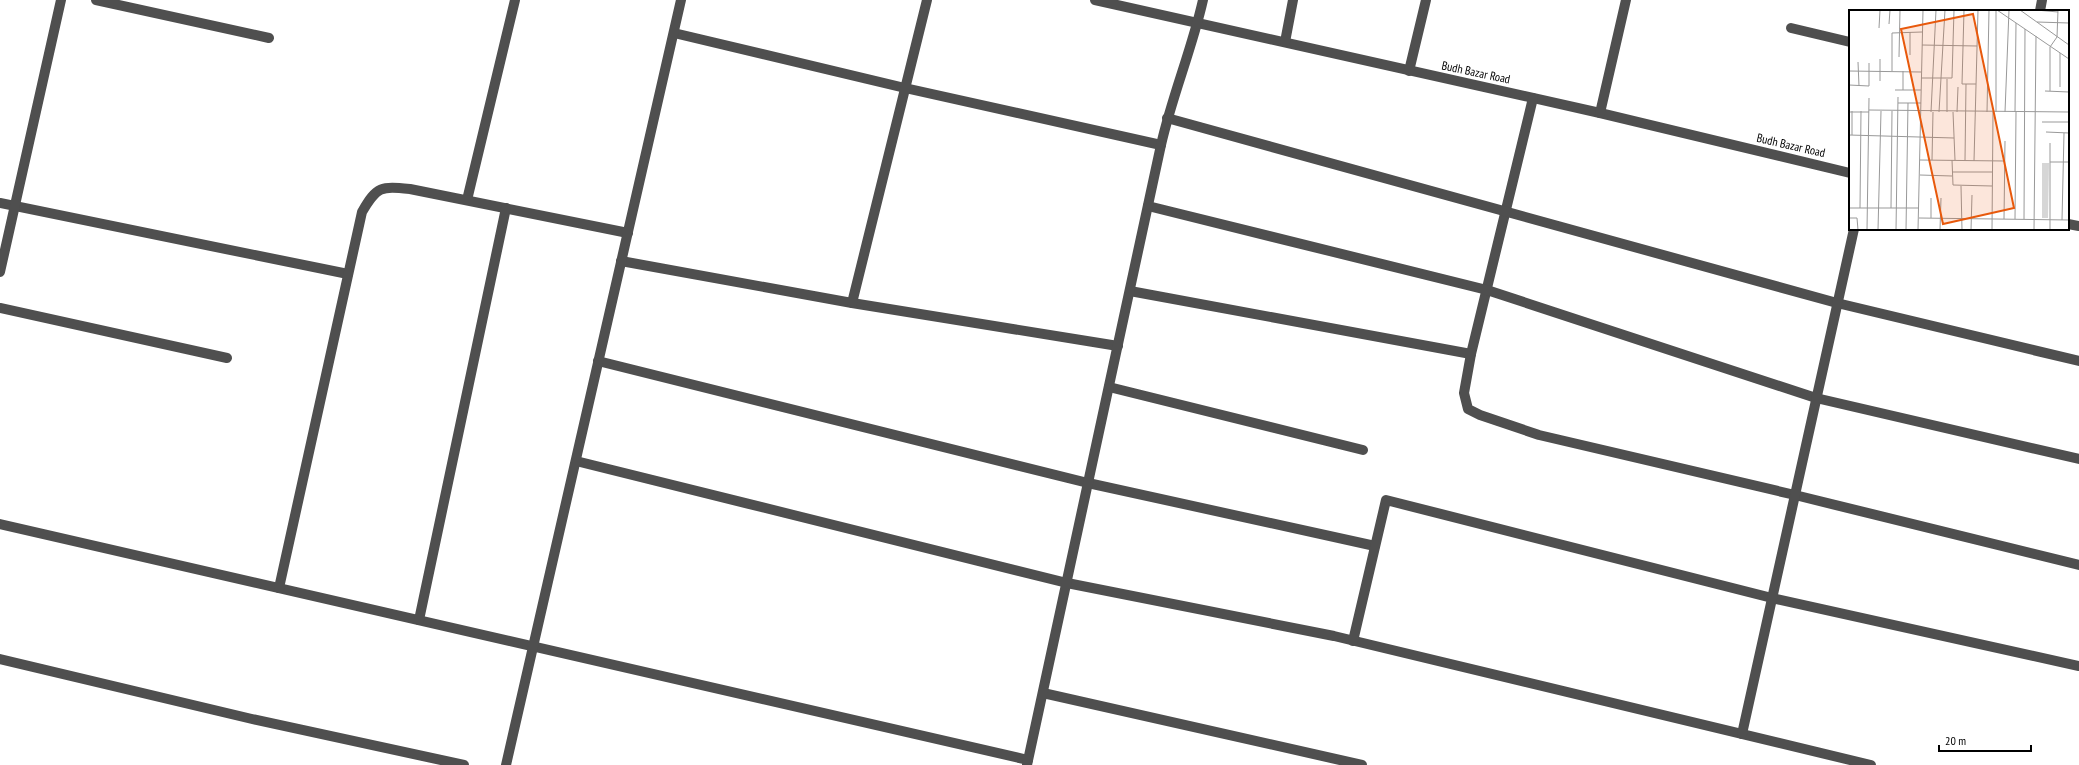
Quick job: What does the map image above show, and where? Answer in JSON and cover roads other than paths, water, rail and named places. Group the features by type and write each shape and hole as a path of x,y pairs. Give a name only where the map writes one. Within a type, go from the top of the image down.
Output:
{"street":[{"path":"0,272 61,0"},
{"path":"96,0 269,38"},
{"path":"467,200 515,0"},
{"path":"506,765 682,0"},
{"path":"852,302 927,0"},
{"name":"Budh Bazar Road","path":"1095,0 1600,113 1849,172"},
{"path":"0,524 419,620 1028,763 1167,118 1198,23 1202,0"},
{"path":"1285,42 1293,0"},
{"path":"1409,70 1426,0"},
{"path":"1600,113 1626,0"},
{"path":"2040,10 2042,0"},
{"path":"1791,28 1849,42"},
{"path":"674,33 905,88 1161,145"},
{"path":"1533,98 1471,354 1464,393 1468,409 1480,415 1539,435 1795,495 2079,565"},
{"path":"1167,118 1838,302 2079,361"},
{"path":"279,588 362,212 373,193 387,186 467,200 628,233"},
{"path":"0,203 348,274"},
{"path":"1148,206 1487,290 1816,398 2079,459"},
{"path":"419,620 506,208"},
{"path":"2069,224 2079,226"},
{"path":"1742,734 1854,230"},
{"path":"621,261 852,302 1118,346"},
{"path":"1130,291 1471,354"},
{"path":"0,308 227,358"},
{"path":"598,361 1088,483 1375,546"},
{"path":"1109,387 1362,450"},
{"path":"576,461 1067,583 1353,641 1871,765"},
{"path":"1353,641 1386,500 1772,598 2079,666"},
{"path":"0,659 252,719 464,765"},
{"path":"1043,693 1362,765"}]}
